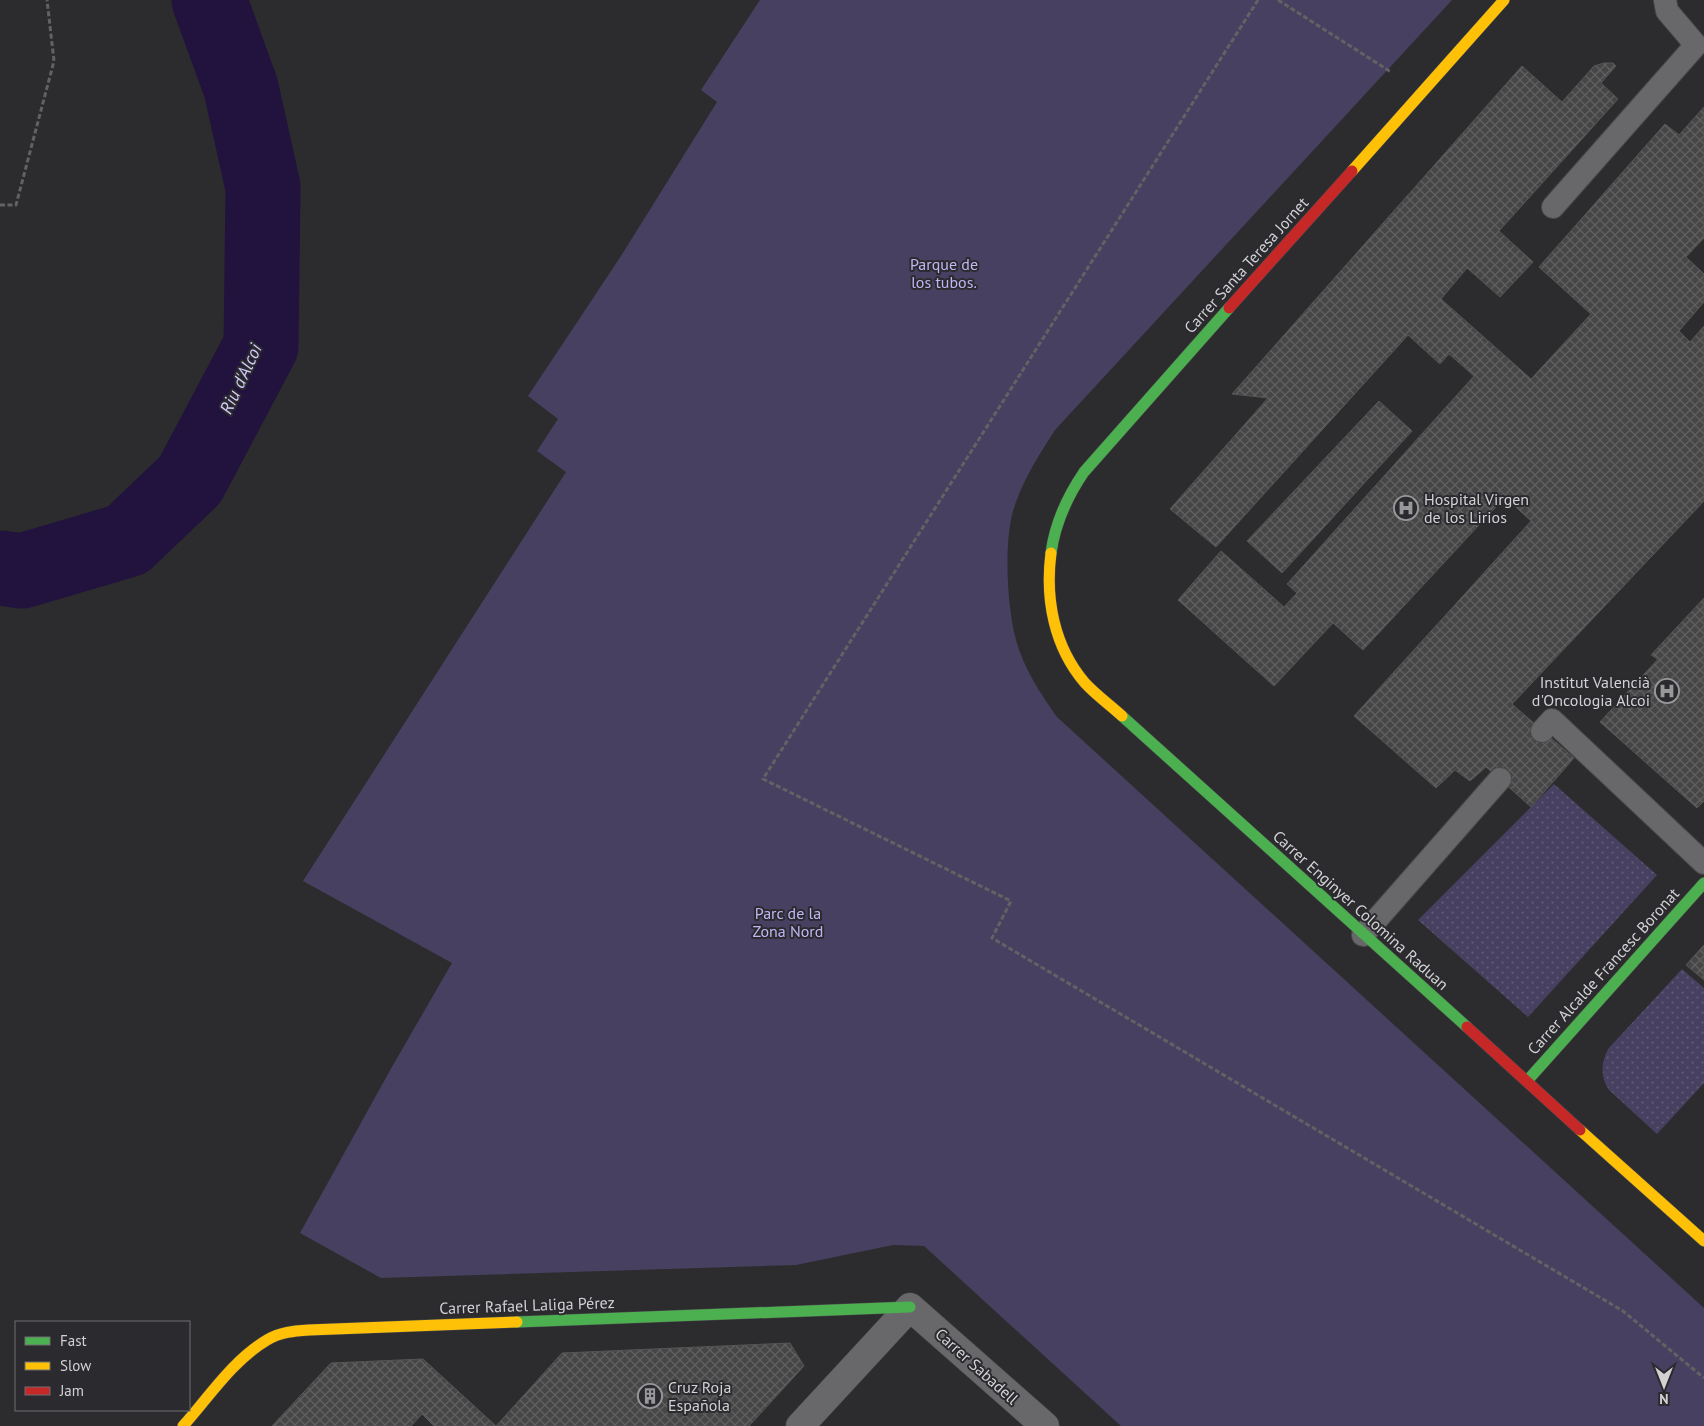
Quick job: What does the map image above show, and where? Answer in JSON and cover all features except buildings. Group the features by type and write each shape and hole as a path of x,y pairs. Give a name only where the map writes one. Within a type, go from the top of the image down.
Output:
{"street":[{"name":"Carrer Santa Teresa Jornet","path":"1049,572 1058,522 1079,479 1112,439 1504,0"},
{"name":"Carrer Enginyer Colomina Raduan","path":"1049,572 1050,602 1057,635 1067,659 1086,684 1704,1242"},
{"name":"Carrer Alcalde Francesc Boronat","path":"1527,1081 1704,883"},
{"name":"Carrer Rafael Laliga Pérez","path":"183,1426 237,1366 258,1346 278,1334 338,1329 910,1307"},
{"path":"800,1426 910,1307"},
{"name":"Carrer Sabadell","path":"910,1307 1045,1426"}],"lane":[{"path":"1553,207 1700,45 1667,11 1665,0"},
{"path":"1542,731 1552,720 1704,863"},
{"path":"1364,936 1500,779"}],"path":[{"path":"0,205 16,205 54,61 47,0"},
{"path":"1278,0 1422,92"}],"green space":[{"name":"Parc de la Zona Nord","path":"760,0 1452,0 1055,430 1026,479 1013,511 1010,524 1008,540 1008,591 1012,623 1022,658 1038,689 1057,717 1704,1308 1704,1426 1121,1426 924,1246 893,1245 796,1265 381,1278 300,1233 452,963 303,881 566,472 537,451 558,419 528,396 621,256 717,102 701,90"},
{"path":"1554,784 1657,875 1528,1017 1418,920"},
{"path":"1682,969 1704,988 1704,1083 1657,1134 1609,1090 1602,1070 1608,1049"}],"waterway":[{"name":"Riu d'Alcoi","path":"0,568 22,571 127,540 190,480 261,346 263,187 241,88 209,0"}],"traffic: fast":[{"path":"1051,553 1055,531 1063,511 1072,491 1084,472 1229,308"},
{"path":"1122,716 1467,1027"},
{"path":"1527,1081 1704,883"},
{"path":"517,1322 910,1307"}],"traffic: slow":[{"path":"1352,171 1504,0"},
{"path":"1051,553 1049,588 1054,622 1059,638 1074,669 1085,683 1122,716"},
{"path":"1580,1130 1704,1241"},
{"path":"183,1426 232,1368 255,1348 272,1337 293,1331 309,1330 517,1322"}],"traffic: jam":[{"path":"1229,308 1352,171"},
{"path":"1467,1027 1580,1130"}],"place":[{"name":"Hospital Virgen de los Lirios","path":"1406,508"},
{"name":"Institut Valencià d'Oncologia Alcoi","path":"1667,691"},
{"name":"Cruz Roja Española","path":"650,1396"}],"park label":[{"name":"Parque de los tubos.","path":"944,273"}]}
